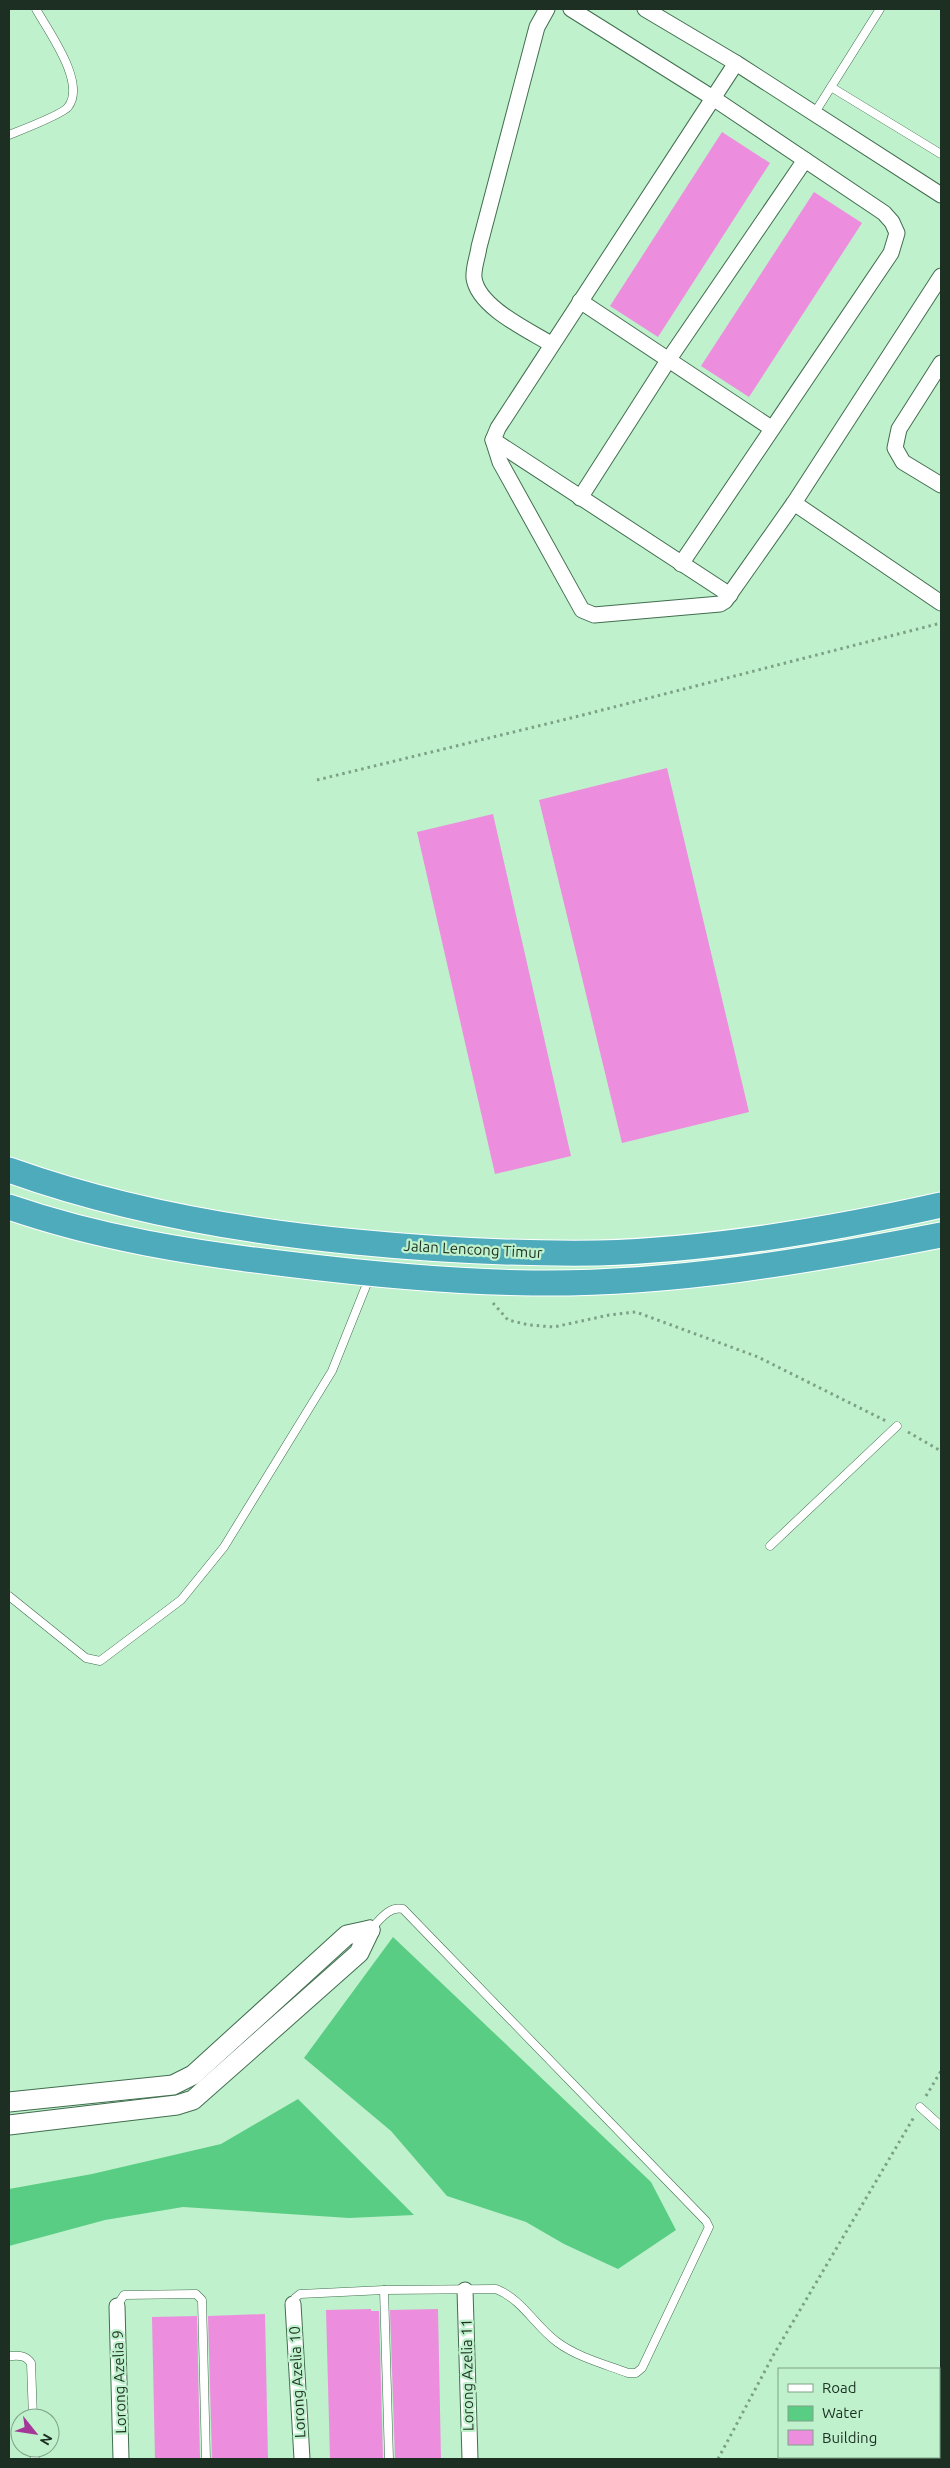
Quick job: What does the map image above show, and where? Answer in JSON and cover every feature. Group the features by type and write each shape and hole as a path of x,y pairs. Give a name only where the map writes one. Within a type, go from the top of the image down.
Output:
{"highway":[{"name":"Jalan Lencong Timur","path":"9,1170 83,1194 230,1227 407,1247 518,1252 600,1253 717,1243 831,1227 941,1205"},
{"name":"Jalan Lencong Timur","path":"9,1207 86,1230 197,1253 371,1274 534,1283 676,1277 826,1256 941,1235"}],"street":[{"path":"547,9 538,27 479,247 474,277 480,294 494,308 551,344"},
{"path":"571,9 713,98 884,213 892,222 897,233 891,254 681,564"},
{"path":"645,9 736,63 941,195"},
{"path":"736,63 551,344 498,428 493,440 500,462 578,605 586,613 599,614 720,604 730,595 794,503 941,276"},
{"path":"580,498 670,360 805,160"},
{"path":"580,301 772,428"},
{"path":"941,363 899,429 894,448 903,462 941,485"},
{"path":"493,440 730,595"},
{"path":"794,503 941,603"},
{"path":"9,2102 172,2085 193,2074 347,1935 370,1930"},
{"path":"9,2125 176,2105 193,2100 359,1953 370,1930"},
{"name":"Lorong Azelia 11","path":"465,2290 470,2459"},
{"name":"Lorong Azelia 10","path":"293,2304 302,2459"},
{"name":"Lorong Azelia 9","path":"117,2306 121,2459"}],"lane":[{"path":"9,135 68,109 74,96 72,76 36,9"},
{"path":"814,114 880,9"},
{"path":"831,87 941,154"},
{"path":"9,1596 86,1658 100,1661 181,1600 224,1547 332,1370 371,1274"},
{"path":"770,1546 897,1426"},
{"path":"293,2304 295,2298 300,2294 384,2290 496,2289 509,2294 556,2342 571,2352 628,2373 636,2373 642,2368 709,2227 404,1909 396,1908 390,1910 370,1930"},
{"path":"920,2107 941,2126"},
{"path":"384,2290 389,2459"},
{"path":"117,2306 124,2295 196,2294 200,2296 202,2300 206,2459"},
{"path":"9,2356 22,2355 28,2358 31,2363 33,2408"}],"path":[{"path":"317,780 588,714 941,623"},
{"path":"472,1281 508,1320 554,1327 609,1315 636,1312 758,1357 897,1426 941,1451"},
{"path":"718,2459 774,2354 941,2071"}],"water":[{"path":"393,1937 651,2182 676,2230 618,2269 564,2244 526,2222 447,2196 391,2131 304,2058"},
{"path":"298,2099 414,2215 349,2218 183,2207 105,2220 9,2246 9,2189 92,2174 221,2144"}],"building":[{"path":"722,132 770,163 658,337 610,306"},
{"path":"814,192 862,223 749,397 701,366"},
{"path":"667,768 749,1112 622,1143 539,800"},
{"path":"493,814 571,1156 495,1174 417,832"},
{"path":"371,2309 371,2311 379,2311 383,2459 330,2459 326,2310"},
{"path":"438,2309 441,2459 395,2459 390,2310"},
{"path":"265,2314 268,2459 212,2459 208,2316"},
{"path":"197,2316 200,2459 155,2459 152,2317"}]}
